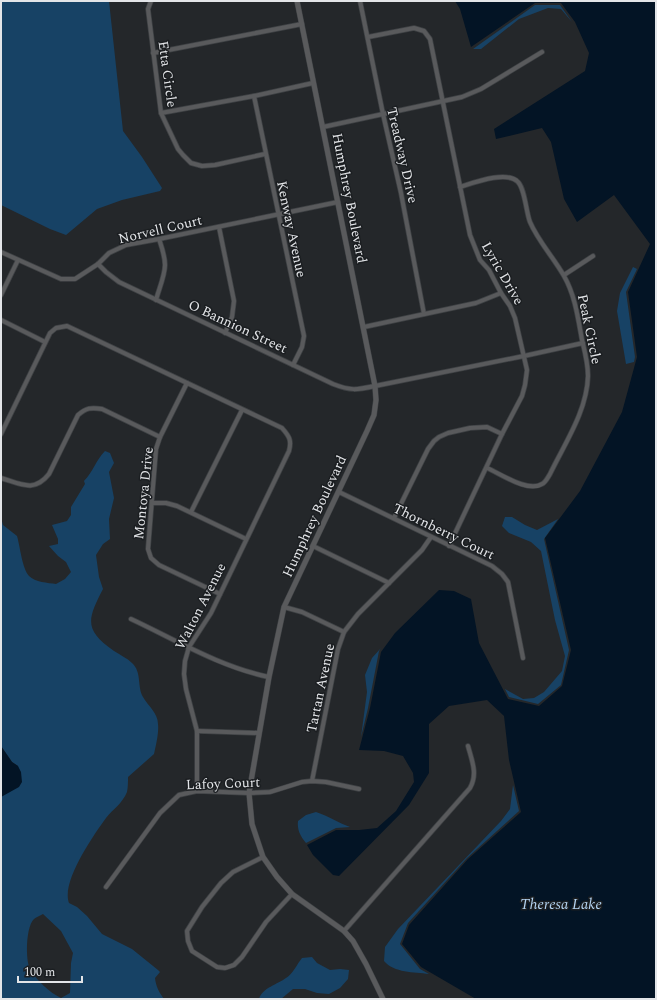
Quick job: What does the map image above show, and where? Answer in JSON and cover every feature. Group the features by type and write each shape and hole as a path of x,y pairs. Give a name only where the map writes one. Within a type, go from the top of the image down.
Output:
{"street":[{"name":"Etta Circle","path":"150,1 148,9 161,113 178,149 191,163 202,166 265,154"},
{"name":"Humphrey Boulevard","path":"297,1 376,386 376,400 374,415 284,607 258,733 249,793 252,824 263,857 277,877 292,894 344,931 359,950 383,999"},
{"name":"Treadway Drive","path":"360,1 401,193 424,314"},
{"path":"153,53 302,24"},
{"name":"Lyric Drive","path":"368,37 407,28 414,28 424,31 430,39 470,235 480,260 489,270 513,312 527,370 522,396 502,434 449,546"},
{"path":"323,127 462,97 482,89 542,52"},
{"path":"161,113 254,96 313,83"},
{"name":"Kenway Avenue","path":"254,96 304,336 302,347 293,365"},
{"name":"Peak Circle","path":"460,186 500,177 509,177 518,182 522,189 531,223 569,285 574,301 587,364 588,375 583,404 554,467 544,483 535,487 525,486 487,468"},
{"name":"Norvell Court","path":"1,252 61,279 75,279 98,264 108,253 126,245 160,240 338,202"},
{"path":"219,227 234,301 232,317 225,333"},
{"path":"156,300 165,266 160,240"},
{"path":"564,275 593,256"},
{"path":"1,294 18,260"},
{"name":"O Bannion Street","path":"98,264 119,282 345,389 355,390 376,386 583,343"},
{"path":"364,327 476,303 501,293"},
{"path":"1,320 45,342"},
{"path":"1,434 50,333 56,328 67,326 75,329 242,410 191,512"},
{"name":"Montoya Drive","path":"187,383 160,437 156,449 148,549 151,558 159,565 220,594"},
{"path":"1,478 25,485 35,486 44,481 49,474 78,415 86,409 92,407 102,409 160,437"},
{"name":"Walton Avenue","path":"197,791 197,731 186,689 185,668 189,647 211,613 289,451 291,443 289,435 282,428 242,410"},
{"path":"394,518 428,449 439,437 448,433 470,428 487,427 502,434"},
{"name":"Thornberry Court","path":"339,492 492,566 502,574 508,582 523,658"},
{"path":"152,503 166,503 191,512 246,539"},
{"name":"Tartan Avenue","path":"312,781 338,648 344,632 358,614 422,550 431,537"},
{"path":"313,546 389,583"},
{"path":"284,607 302,612 344,632"},
{"path":"131,618 222,663 246,672 269,677"},
{"path":"197,731 258,733"},
{"path":"344,931 470,788 475,776 475,769 468,746"},
{"name":"Lafoy Court","path":"106,887 160,813 179,795 197,791 249,793 270,792 302,782 312,781 326,782 359,789"},
{"path":"263,857 233,872 221,883 202,907 187,931 188,941 192,951 217,967 225,968 234,965 266,922 292,894"}],"shaded area":[{"path":"1,1 109,1 123,131 162,188 160,191 122,200 97,209 66,235 50,229 1,205"},
{"path":"535,5 560,5 572,22 561,9 548,8 519,19 481,49 473,49"},
{"path":"633,267 637,269 626,292 635,357 634,362 626,364 617,311 620,293"},
{"path":"105,451 110,453 114,463 109,472 114,498 109,519 110,539 103,544 96,555 99,577 103,589 94,609 91,624 97,637 104,644 128,660 135,667 141,693 158,720 158,731 154,754 128,777 127,792 125,796 106,818 86,847 74,872 68,894 69,903 77,907 87,916 102,934 132,949 160,972 155,978 155,981 164,999 1,999 1,797 8,792 18,766 12,762 1,746 1,518 3,525 17,536 23,562 29,576 38,581 56,584 65,579 71,572 66,562 49,546 58,544 58,539 52,525 67,521 71,515 71,507 85,484 84,481","holes":["43,914 61,931 73,953 71,963 70,993 61,998 52,993 36,978 28,965 27,958 29,928 34,919"]},
{"path":"505,517 512,517 537,530 558,519 544,539 569,650 561,685 538,704 509,697 505,689 523,699 534,698 544,692 562,671 565,656 555,620 541,551 531,542 509,533 502,526"},
{"path":"381,648 379,651 361,737 367,692 365,675 372,658"},
{"path":"513,785 519,811 467,858 408,923 400,944 420,969 429,974 399,970 388,965 384,961 385,947 398,929 501,821 510,809"},
{"path":"316,812 350,827 336,828 306,843 299,832 298,821 306,815"},
{"path":"312,957 317,963 330,970 349,970 348,979 340,988 329,994 317,993 305,989 293,989 281,999 259,999 263,992 288,976 302,958"}],"water":[{"name":"Theresa Lake","path":"455,1 656,1 656,999 476,999 421,967 402,944 409,925 468,859 521,812 509,760 504,716 487,700 449,706 429,724 429,773 409,805 339,876 333,875 313,855 307,845 336,830 377,828 396,811 414,782 413,773 403,756 384,751 359,750 370,708 381,652 395,633 439,590 454,591 471,599 479,643 508,699 539,706 562,686 571,650 545,538 580,491 622,412 637,357 628,292 650,244 614,195 577,222 564,199 551,142 542,128 496,139 494,129 585,71 589,53 575,22 561,3 535,3 471,47 460,9"},
{"path":"1,746 12,762 18,766 21,772 22,782 19,787 1,797"}]}
